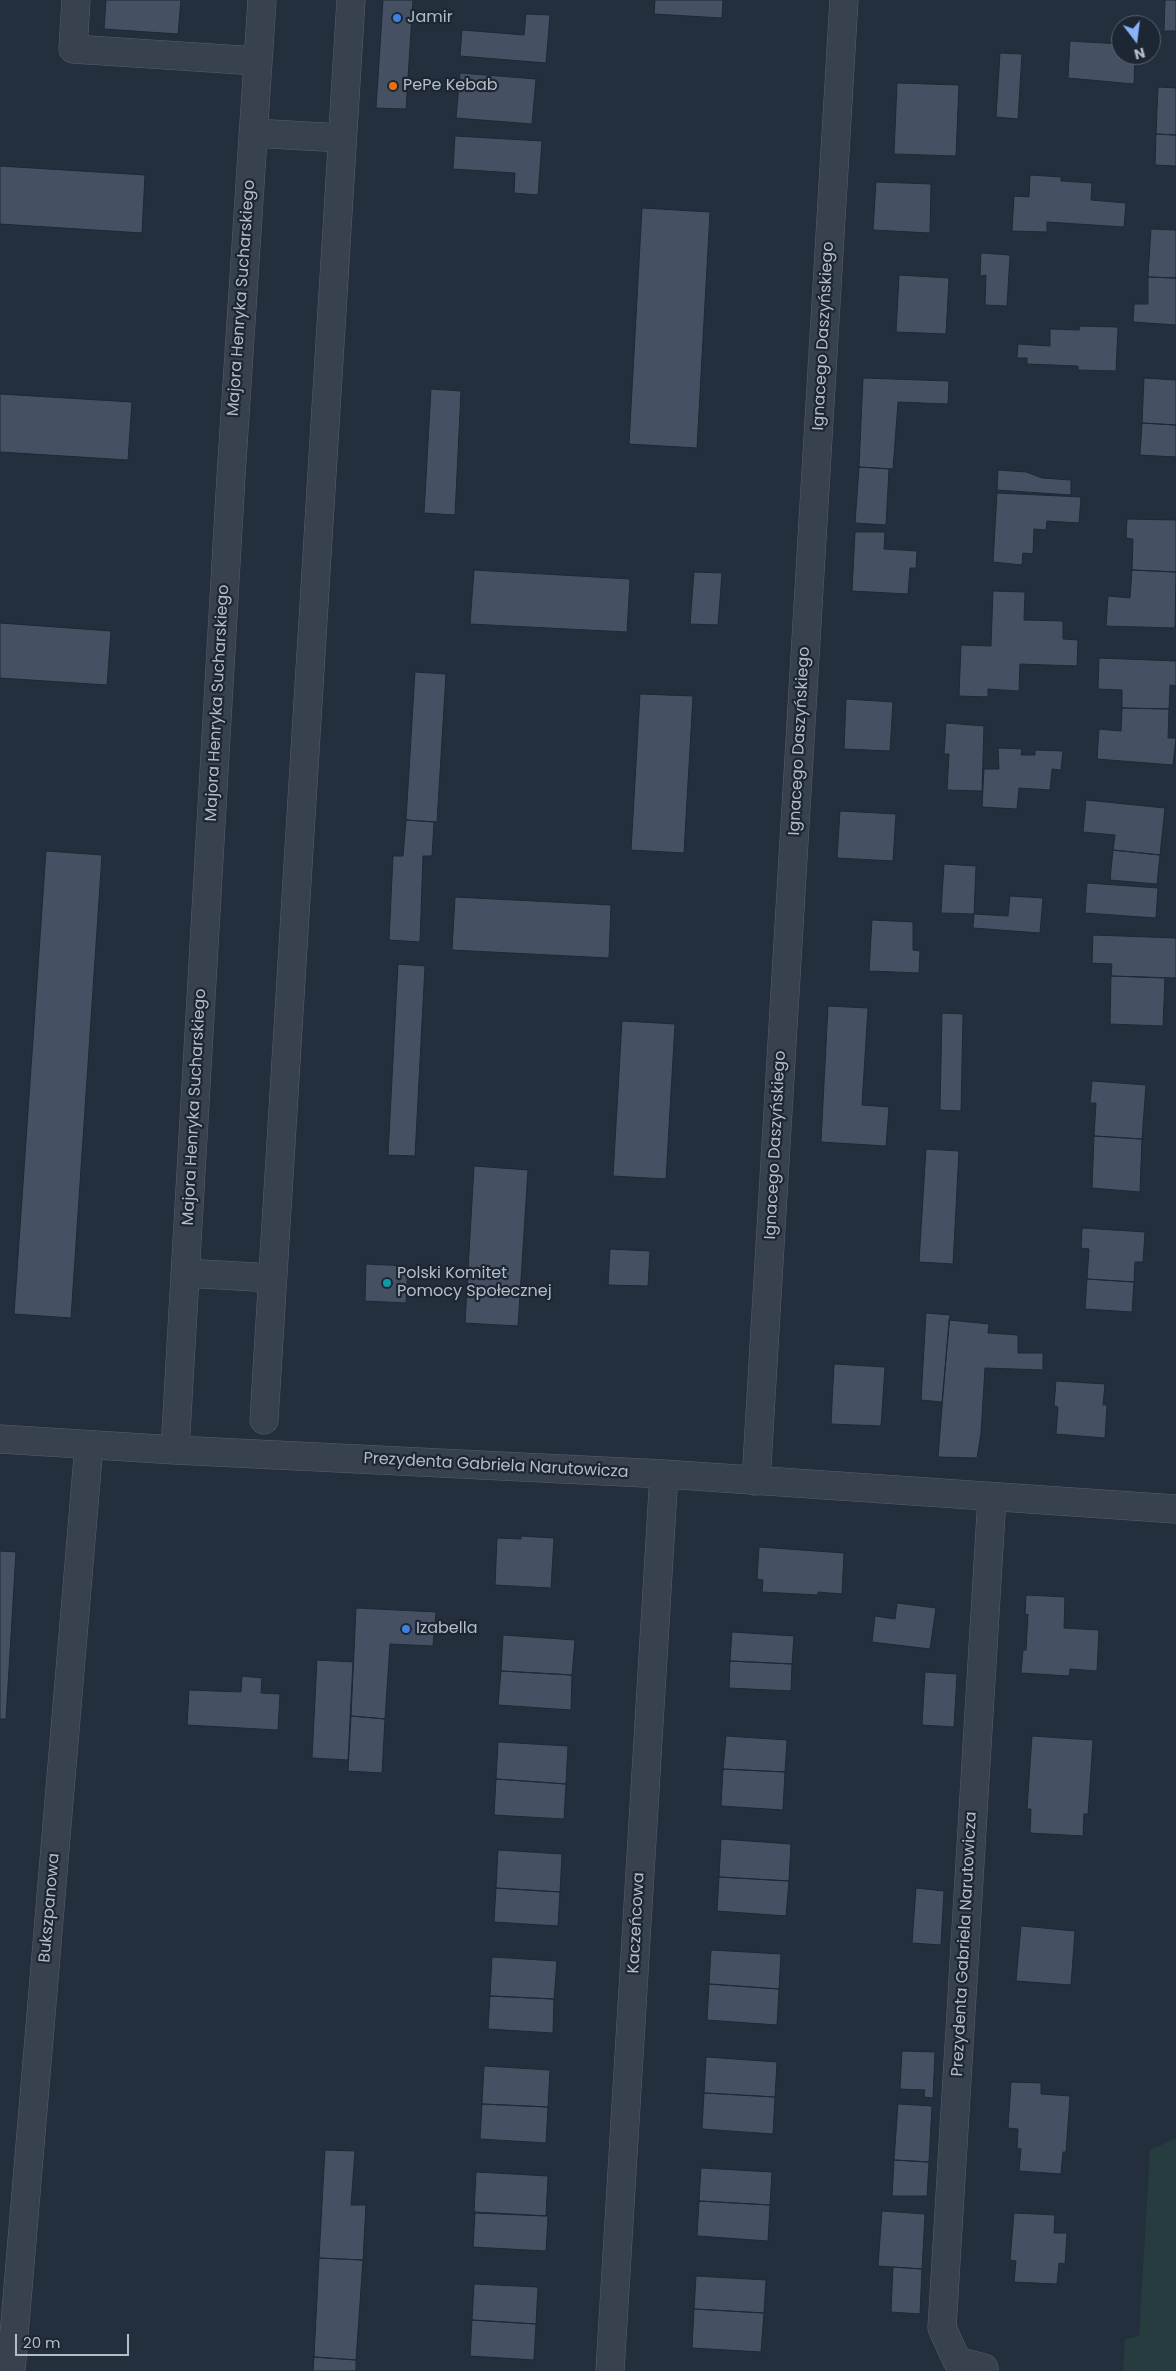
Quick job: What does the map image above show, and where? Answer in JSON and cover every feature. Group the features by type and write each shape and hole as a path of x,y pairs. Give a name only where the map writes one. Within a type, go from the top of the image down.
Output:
{"street":[{"path":"76,0 73,49 257,61"},
{"name":"Majora Henryka Sucharskiego","path":"175,1450 262,0"},
{"path":"264,1420 351,0"},
{"name":"Ignacego Daszyńskiego","path":"756,1481 844,0"},
{"path":"253,133 342,138"},
{"path":"185,1273 272,1278"},
{"name":"Prezydenta Gabriela Narutowicza","path":"0,1439 175,1450 664,1474 1176,1510"},
{"name":"Bukszpanowa","path":"11,2371 7,2340 89,1445"},
{"name":"Kaczeńcowa","path":"610,2371 664,1474"},
{"name":"Prezydenta Gabriela Narutowicza","path":"984,2368 957,2360 942,2328 992,1497"}],"green space":[{"path":"1176,2138 1176,2371 1123,2371 1125,2339 1139,2336 1150,2150"}],"building":[{"path":"106,0 181,0 178,34 104,29"},
{"path":"383,0 413,0 406,109 376,108"},
{"path":"655,0 723,0 722,18 654,14"},
{"path":"1165,0 1176,0 1176,31 1164,31"},
{"path":"526,14 550,15 546,63 460,56 462,30 524,35"},
{"path":"1070,41 1111,43 1111,65 1135,65 1134,84 1068,78"},
{"path":"1000,53 1022,54 1018,119 996,117"},
{"path":"460,73 536,79 532,124 456,118"},
{"path":"897,83 959,85 956,156 894,154"},
{"path":"1158,87 1176,88 1176,135 1156,134"},
{"path":"1156,134 1176,135 1176,166 1155,165"},
{"path":"455,136 542,141 538,195 514,193 515,173 453,169"},
{"path":"0,166 145,175 142,233 0,224"},
{"path":"1030,175 1061,177 1061,181 1092,183 1091,200 1126,203 1124,227 1047,222 1047,232 1012,231 1014,196 1029,197"},
{"path":"876,182 931,184 930,233 873,230"},
{"path":"642,208 710,212 697,448 629,444"},
{"path":"1151,229 1176,230 1176,278 1148,277"},
{"path":"981,253 1010,255 1007,306 985,305 986,275 980,276"},
{"path":"899,275 949,278 946,334 896,332"},
{"path":"1148,277 1176,278 1176,325 1133,322 1134,304 1148,304"},
{"path":"1080,326 1118,327 1116,371 1078,370 1078,366 1027,364 1027,358 1017,358 1018,344 1050,346 1050,329 1079,330"},
{"path":"863,378 949,381 948,404 898,402 893,469 859,467"},
{"path":"1144,378 1176,380 1176,425 1142,423"},
{"path":"431,389 461,391 455,515 424,513"},
{"path":"0,394 132,402 128,460 0,452"},
{"path":"1142,423 1176,425 1176,457 1140,455"},
{"path":"859,467 889,469 886,525 855,523"},
{"path":"998,470 1026,472 1042,478 1071,480 1071,495 997,490"},
{"path":"997,493 1081,497 1079,523 1047,521 1046,530 1034,529 1033,554 1023,553 1022,565 993,562"},
{"path":"1127,519 1176,520 1176,572 1132,570 1133,539 1126,538"},
{"path":"855,532 885,532 884,549 917,551 916,568 910,568 908,594 852,591"},
{"path":"474,570 630,579 627,632 470,624"},
{"path":"1132,570 1176,572 1175,628 1106,626 1108,596 1130,598"},
{"path":"694,572 722,573 718,625 690,624"},
{"path":"993,591 1025,592 1024,620 1063,621 1063,639 1078,640 1077,666 1020,664 1019,691 988,689 988,697 959,696 961,645 991,646"},
{"path":"0,623 111,631 107,685 0,678"},
{"path":"1099,658 1176,661 1176,686 1170,685 1169,709 1122,708 1122,690 1098,689"},
{"path":"415,672 446,674 437,822 406,820"},
{"path":"640,694 693,696 684,853 631,850"},
{"path":"846,699 893,702 890,751 844,749"},
{"path":"1122,708 1169,709 1168,738 1176,738 1173,765 1097,759 1099,729 1121,731"},
{"path":"946,723 984,726 982,791 947,790 949,754 944,754"},
{"path":"998,748 1022,749 1021,755 1035,755 1035,750 1063,751 1061,770 1052,769 1050,790 1019,788 1017,809 982,807 984,769 999,769"},
{"path":"1086,800 1165,808 1160,855 1113,850 1115,835 1083,832"},
{"path":"840,811 896,814 893,861 837,858"},
{"path":"406,820 434,822 432,856 423,856 420,942 389,940 393,856 403,856"},
{"path":"1113,850 1160,855 1157,884 1110,880"},
{"path":"46,851 102,855 71,1318 14,1314"},
{"path":"944,864 976,866 974,914 941,913"},
{"path":"1087,883 1158,888 1156,918 1085,913"},
{"path":"1010,896 1043,898 1040,933 973,928 974,914 1008,916"},
{"path":"455,897 611,905 609,958 452,950"},
{"path":"872,920 913,922 913,950 920,951 919,973 869,971"},
{"path":"1093,935 1176,938 1176,978 1111,976 1112,964 1092,963"},
{"path":"398,964 425,966 415,1156 388,1155"},
{"path":"1111,976 1165,978 1163,1026 1110,1024"},
{"path":"828,1006 868,1008 862,1105 889,1107 886,1146 821,1142"},
{"path":"942,1013 963,1014 961,1111 940,1110"},
{"path":"622,1021 675,1024 666,1179 613,1176"},
{"path":"1092,1081 1146,1085 1142,1139 1094,1136 1096,1103 1090,1103"},
{"path":"1094,1136 1142,1139 1140,1192 1092,1188"},
{"path":"926,1149 959,1151 953,1264 919,1262"},
{"path":"474,1166 528,1170 518,1326 465,1323"},
{"path":"1082,1228 1145,1232 1143,1262 1135,1262 1134,1282 1087,1279 1089,1249 1081,1248"},
{"path":"610,1249 650,1251 648,1286 608,1285"},
{"name":"Polski Komitet Pomocy Społecznej","path":"366,1264 408,1266 406,1303 365,1301"},
{"path":"1087,1279 1134,1282 1132,1312 1085,1309"},
{"path":"926,1313 950,1315 942,1402 921,1400"},
{"path":"949,1320 989,1324 988,1333 1018,1335 1018,1353 1043,1353 1043,1370 985,1368 981,1433 977,1458 938,1457"},
{"path":"834,1364 885,1367 881,1426 831,1424"},
{"path":"1056,1381 1105,1384 1103,1405 1107,1405 1105,1438 1056,1434 1058,1407 1054,1406"},
{"path":"521,1536 554,1538 551,1588 495,1585 497,1538 521,1539"},
{"path":"759,1547 844,1553 842,1594 818,1592 818,1595 762,1592 763,1580 757,1579"},
{"path":"0,1551 16,1552 6,1719 0,1719"},
{"path":"1026,1595 1065,1597 1064,1628 1099,1630 1097,1671 1070,1669 1069,1676 1021,1673 1023,1650 1026,1650 1028,1614 1025,1615"},
{"path":"897,1603 936,1608 930,1649 872,1642 875,1616 895,1619"},
{"path":"356,1608 436,1612 433,1646 390,1644 385,1719 351,1716"},
{"path":"732,1632 794,1636 792,1664 730,1661"},
{"path":"503,1635 575,1640 572,1675 501,1671"},
{"path":"317,1660 353,1662 348,1760 312,1758"},
{"path":"730,1661 792,1664 791,1691 729,1688"},
{"path":"501,1671 572,1675 571,1710 498,1705"},
{"path":"925,1672 957,1674 954,1727 922,1725"},
{"path":"242,1676 262,1678 261,1693 280,1694 278,1730 187,1725 189,1690 241,1692"},
{"path":"351,1716 385,1719 382,1773 348,1771"},
{"path":"726,1736 787,1740 785,1772 723,1769"},
{"path":"1032,1736 1093,1740 1088,1814 1084,1814 1083,1836 1030,1833 1031,1809 1027,1809"},
{"path":"498,1742 568,1746 566,1784 496,1779"},
{"path":"723,1769 785,1772 783,1810 721,1806"},
{"path":"496,1779 566,1784 564,1819 494,1815"},
{"path":"721,1839 791,1844 789,1881 719,1877"},
{"path":"498,1850 562,1854 560,1892 496,1888"},
{"path":"719,1877 789,1881 786,1916 717,1911"},
{"path":"496,1888 560,1892 558,1926 494,1922"},
{"path":"916,1888 944,1891 941,1945 912,1943"},
{"path":"1021,1926 1075,1931 1071,1985 1016,1981"},
{"path":"711,1950 781,1954 779,1989 709,1984"},
{"path":"492,1957 557,1961 554,1999 490,1996"},
{"path":"709,1984 779,1989 777,2025 707,2020"},
{"path":"490,1996 554,1999 553,2033 488,2029"},
{"path":"902,2051 935,2052 933,2098 924,2097 925,2090 900,2089"},
{"path":"706,2057 777,2062 775,2097 704,2093"},
{"path":"484,2066 550,2070 548,2107 482,2104"},
{"path":"1011,2082 1041,2083 1041,2094 1070,2096 1066,2152 1063,2152 1061,2174 1019,2171 1021,2149 1017,2148 1018,2129 1008,2128"},
{"path":"704,2093 775,2097 773,2134 702,2129"},
{"path":"482,2104 548,2107 546,2143 480,2139"},
{"path":"898,2104 932,2106 929,2162 894,2160"},
{"path":"325,2150 355,2151 351,2205 366,2205 363,2260 319,2258"},
{"path":"894,2160 929,2162 927,2196 892,2196"},
{"path":"701,2168 772,2172 770,2205 699,2201"},
{"path":"476,2172 548,2176 546,2216 474,2213"},
{"path":"699,2201 770,2205 768,2241 697,2236"},
{"path":"882,2211 925,2214 922,2269 878,2266"},
{"path":"475,2212 548,2216 546,2251 473,2247"},
{"path":"1014,2213 1055,2215 1054,2233 1067,2233 1065,2264 1059,2263 1057,2284 1014,2282 1016,2261 1010,2260"},
{"path":"319,2258 363,2260 356,2360 314,2357"},
{"path":"893,2267 922,2269 920,2314 891,2312"},
{"path":"696,2276 766,2280 764,2313 694,2309"},
{"path":"474,2284 538,2287 536,2324 472,2320"},
{"path":"694,2309 764,2313 761,2352 692,2348"},
{"path":"472,2320 536,2324 534,2360 470,2356"},
{"path":"314,2357 356,2360 356,2371 313,2371"}],"place":[{"name":"Jamir","path":"397,18"},
{"name":"PePe Kebab","path":"393,86"},
{"name":"Polski Komitet Pomocy Społecznej","path":"387,1283"},
{"name":"Izabella","path":"406,1629"}]}
